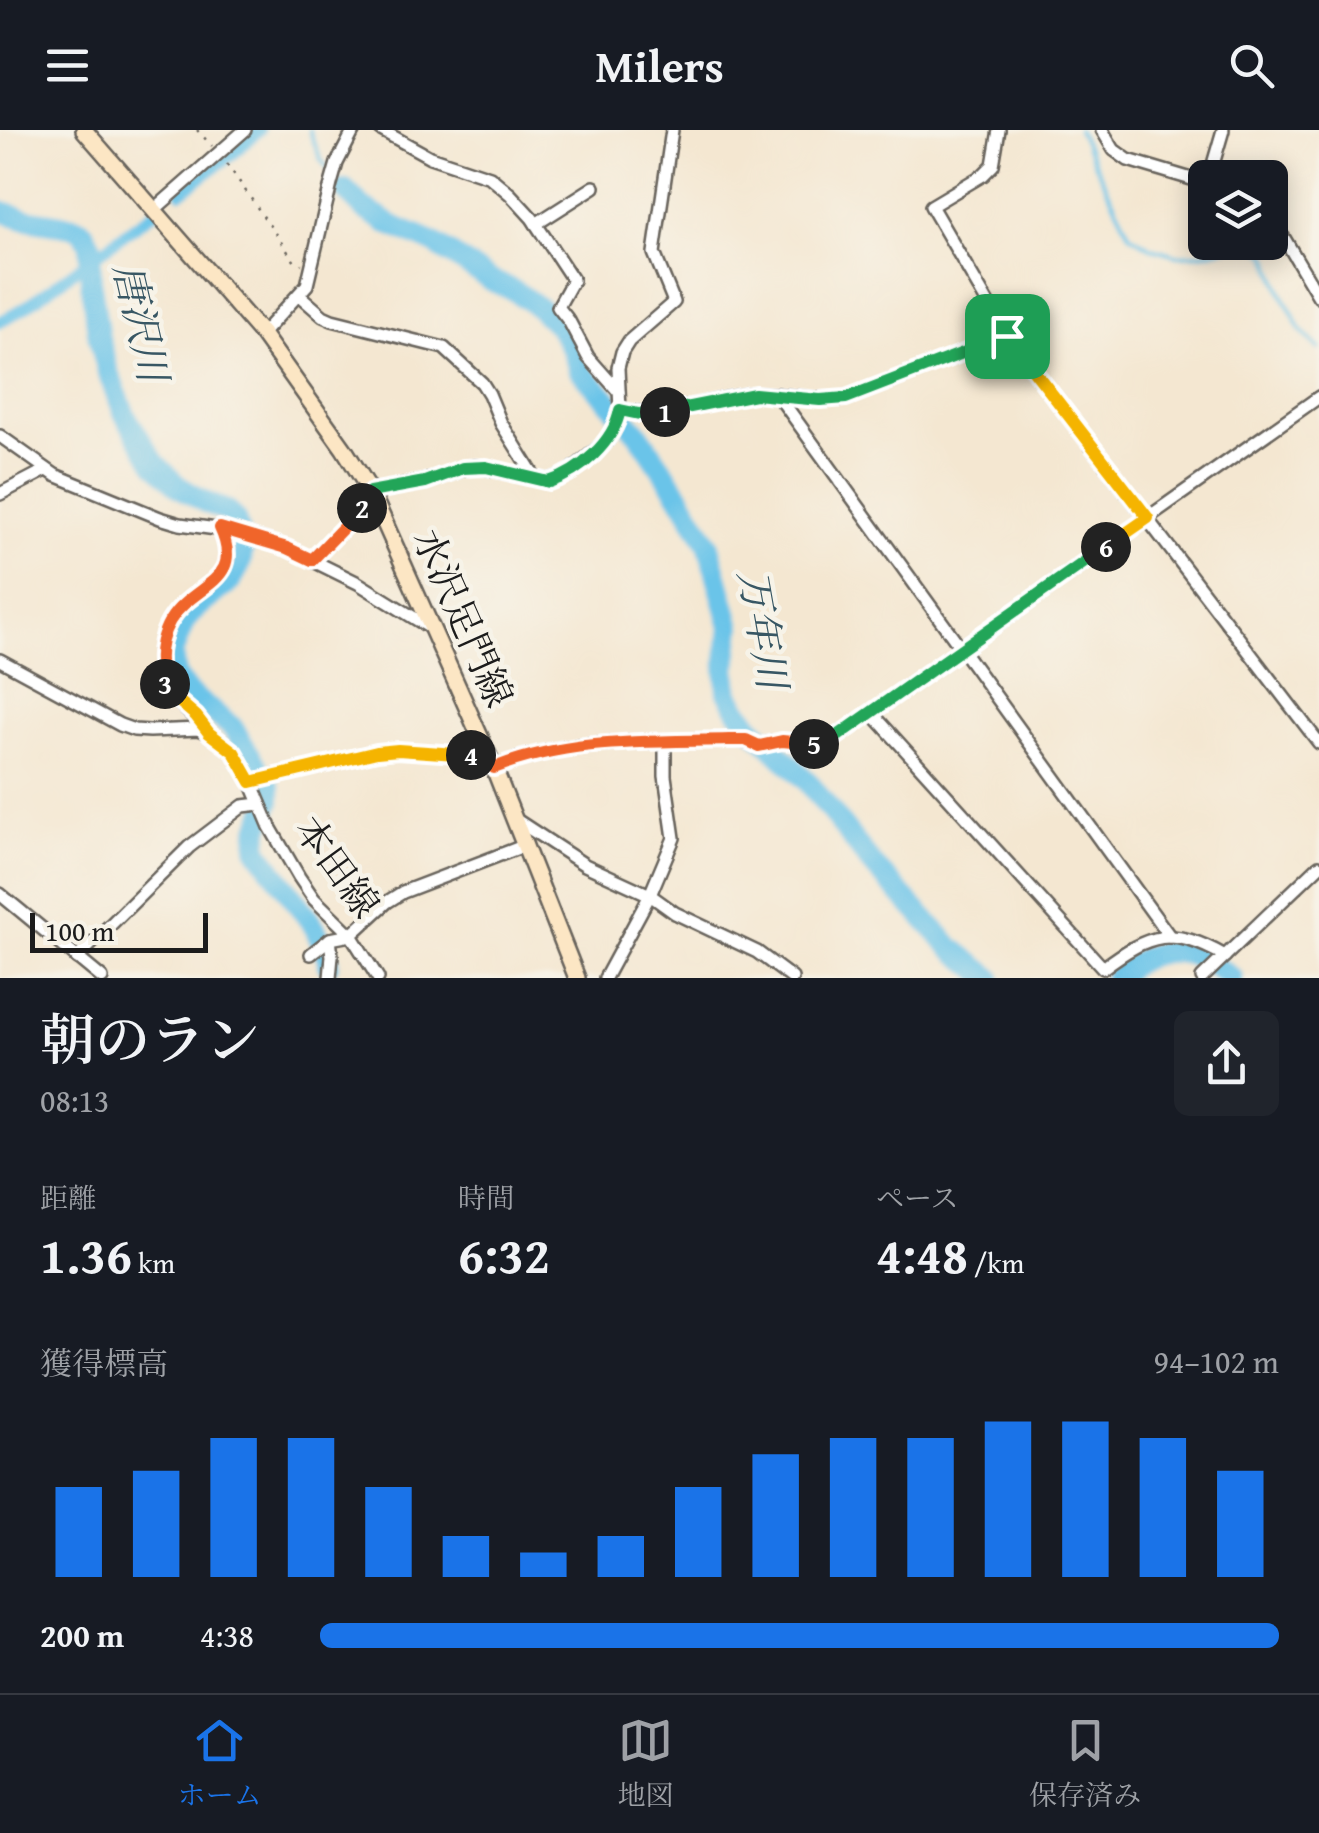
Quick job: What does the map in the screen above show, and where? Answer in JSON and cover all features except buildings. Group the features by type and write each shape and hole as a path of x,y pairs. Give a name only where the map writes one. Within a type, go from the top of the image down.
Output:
{"main road":[{"name":"水沢足門線","path":"84,130 262,334 372,494 516,819 577,978"}],"street":[{"path":"154,210 244,130"},
{"path":"262,334 307,285 336,167 354,130"},
{"path":"381,130 430,157 490,177 510,194 536,224 572,280 558,307 588,357 619,392"},
{"path":"312,560 372,494 476,466 549,482 578,466 607,440 620,410 618,368 622,352 628,341 674,302 654,253 672,130"},
{"path":"999,130 992,165 983,175 932,206 1007,336 1319,743"},
{"path":"1102,130 1114,150 1128,160 1188,175"},
{"path":"1213,160 1222,130"},
{"path":"536,224 594,187"},
{"path":"1288,245 1319,297"},
{"path":"298,295 332,320 444,348 490,394 501,423 536,479"},
{"path":"620,410 653,414 744,395 846,398 1007,336"},
{"path":"777,394 1170,936"},
{"path":"254,781 398,750 491,762 593,744 746,740 759,746 782,741 825,745 1319,397"},
{"path":"0,436 46,470 160,518 222,528 287,548 358,583 432,629"},
{"path":"0,494 46,470"},
{"name":"本田線","path":"222,528 226,546 222,572 215,582 177,610 161,643 159,661 164,681 173,696 209,733 234,752 254,781 270,827 299,877 314,898 352,935 378,978"},
{"path":"0,660 134,730 188,728 209,733"},
{"path":"871,712 1102,968 1138,943 1170,936 1204,944 1225,956"},
{"path":"605,978 650,895 674,838 664,742"},
{"path":"78,958 189,847 230,813 260,804"},
{"path":"516,819 585,865 757,952 792,978"},
{"path":"311,954 330,939 352,935 403,892 526,845"},
{"path":"1202,978 1319,866"},
{"path":"0,894 102,978"},
{"path":"330,939 330,978"}],"path":[{"path":"197,130 220,154 295,262 313,268"}],"waterway":[{"path":"181,192 259,130"},
{"name":"万年川","path":"309,130 321,160 345,190"},
{"path":"1078,130 1130,235 1152,248 1176,255 1234,246 1257,248 1268,255 1301,330 1319,349"},
{"name":"万年川","path":"345,190 363,208 391,225 433,243 490,280 515,291 559,327 579,369 638,433 708,543 731,627 726,667 728,692 738,710 808,782 871,863 952,948 991,978"},
{"path":"0,322 161,207"},
{"name":"唐沢川","path":"0,211 83,231 90,244 99,338 125,415 155,463 178,486 227,511 235,520 243,548 240,564 231,581 184,622 172,653 175,675 188,693 232,727 270,787 257,848 315,928 328,964"},
{"name":"万年川","path":"1115,978 1145,957 1173,952 1201,959 1232,978"}],"route":[{"path":"1007,336 1148,518 825,745 782,741 759,746 746,740 593,744 542,753 494,768 488,756 398,750 251,782 234,752 209,733 173,696 164,681 159,661 169,622 177,610 215,582 222,572 226,546 220,528 287,548 312,560 373,497 370,492 425,482 476,466 549,482 578,466 607,440 620,410 653,414 755,394 820,400 846,398 1007,336"}]}
